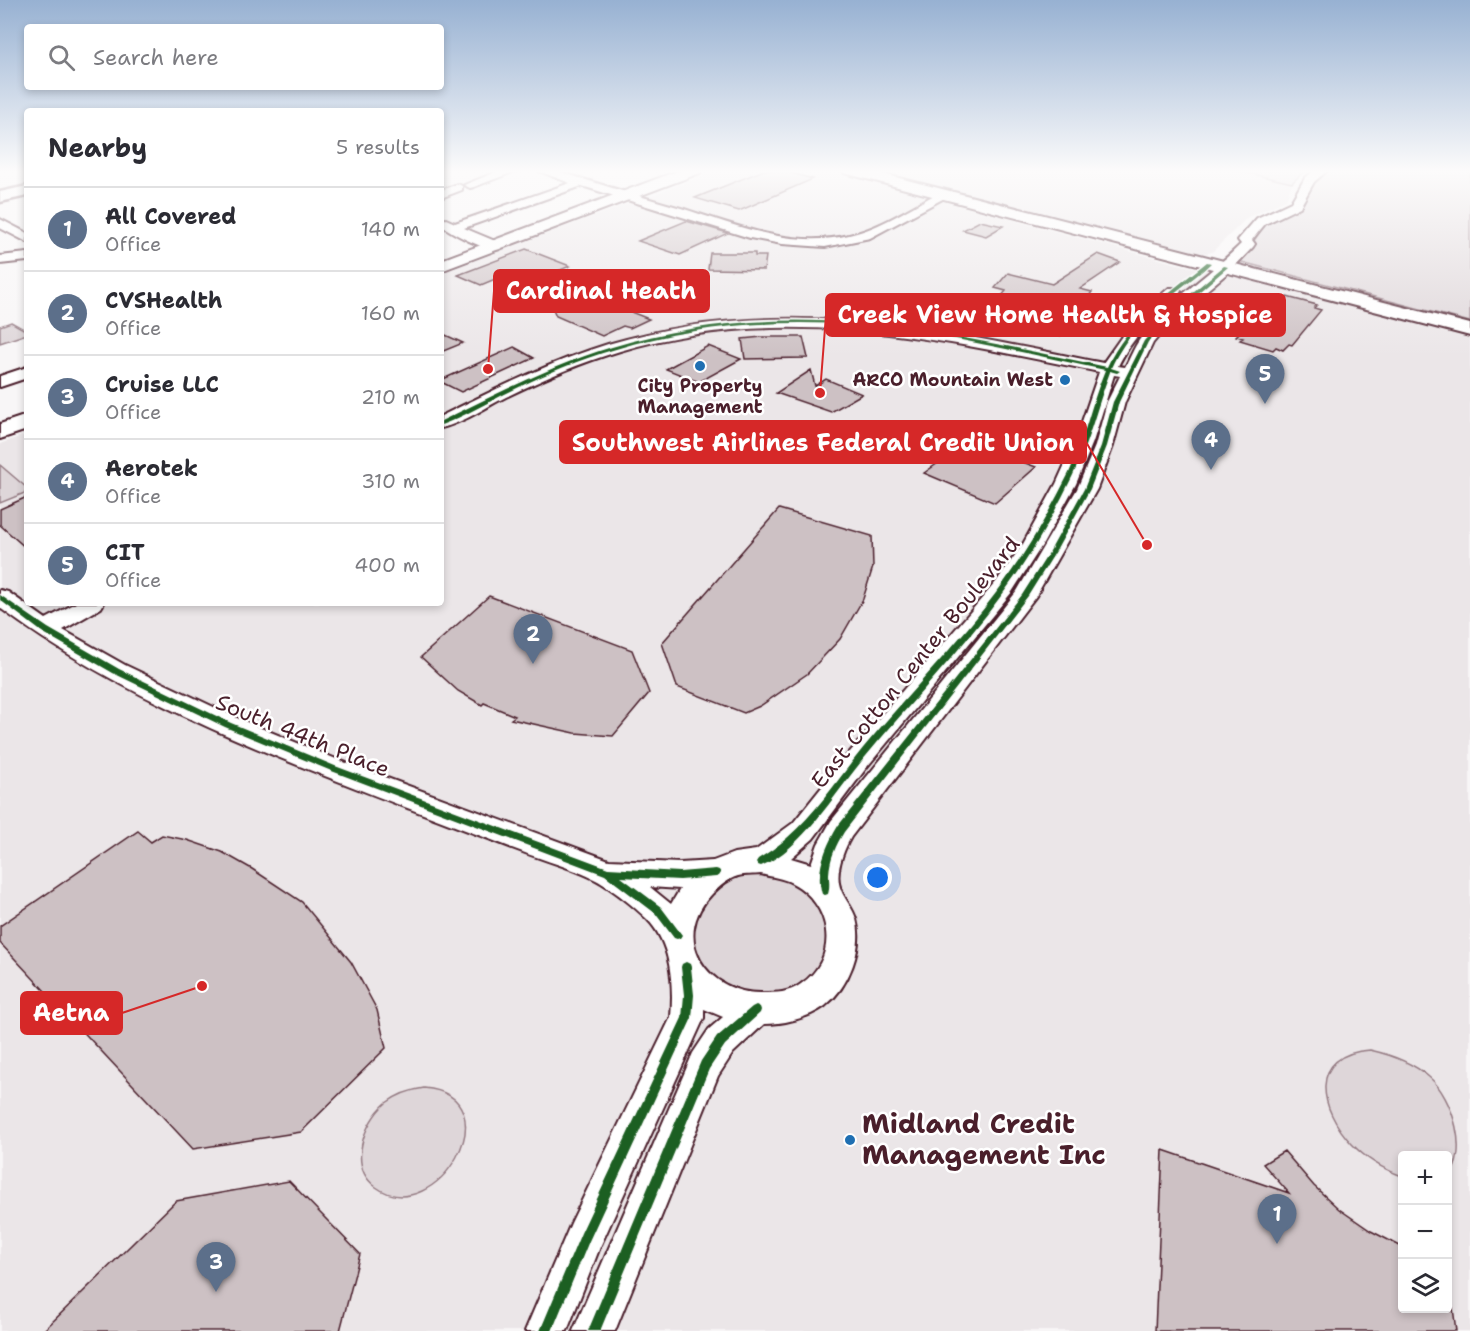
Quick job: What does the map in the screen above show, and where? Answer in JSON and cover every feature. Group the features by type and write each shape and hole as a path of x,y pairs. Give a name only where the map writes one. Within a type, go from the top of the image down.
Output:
{"main road":[{"path":"444,265 532,232"},
{"path":"1089,232 1470,330"},
{"path":"0,432 24,423"}],"street":[{"path":"463,232 495,246"},
{"path":"747,232 770,239 813,241 843,240 870,232"},
{"name":"East Cotton Center Boulevard","path":"825,891 823,873 833,842 888,768 1025,596 1087,489 1104,446 1116,402 1122,344 1138,322 1155,306 1248,244 1245,240 1252,232"},
{"path":"0,260 24,257"},
{"path":"444,422 542,374 622,345 696,330 758,324 821,323 894,328 1118,371"},
{"name":"East Cotton Center Boulevard","path":"761,861 782,849 803,831 858,760 1004,588 1033,544 1066,484 1118,371"},
{"path":"0,382 24,373"},
{"name":"South 44th Place","path":"1,592 45,630 170,698 267,742 608,872 658,910 682,951"},
{"path":"45,630 88,606"},
{"path":"888,768 898,737 940,686 943,677 939,665"},
{"name":"East Cotton Center Boulevard","path":"546,1331 585,1238 687,1018 689,995 682,951 681,916 686,902 703,881 716,873 735,865 761,861 798,870 810,877 825,891 838,909 842,924 842,954 836,969 824,985 800,1002 779,1009 756,1010 738,1007 716,998 704,989 682,951"},
{"name":"South 44th Place","path":"608,872 680,876 716,873"},
{"path":"594,1331 705,1065 721,1041 756,1010"}],"shaded area":[{"path":"551,232 1058,232 1470,336 1470,1331 0,1331 0,444 24,435 24,606 444,606 444,272"},
{"path":"1116,232 1232,232 1212,252 1202,254"},
{"path":"1260,232 1470,232 1470,322 1238,261"},
{"path":"11,322 24,329 24,335 0,343 0,326"},
{"path":"0,465 24,485 24,493 0,503"},
{"path":"761,873 788,879 805,890 815,900 826,927 827,941 824,955 817,968 794,988 771,994 755,994 722,984 705,968 698,957 693,933 699,909 715,889 738,877"},
{"path":"1370,1050 1394,1057 1416,1067 1438,1086 1456,1126 1458,1155 1452,1170 1452,1151 1398,1151 1398,1174 1369,1159 1352,1144 1332,1116 1325,1086 1328,1073 1336,1062 1350,1054"},
{"path":"424,1088 451,1096 463,1113 465,1134 457,1157 442,1177 422,1191 399,1196 376,1187 367,1178 362,1168 362,1144 371,1121 386,1103 404,1093"}],"building":[{"path":"659,232 728,233 680,255 638,241"},
{"path":"971,232 993,232 986,236"},
{"path":"526,249 570,266 517,288 495,279 481,285 458,275"},
{"path":"710,253 755,253 755,256 766,256 764,270 708,269"},
{"path":"1098,254 1120,262 1080,289 1092,292 1060,336 982,319 1006,291 995,288 1008,273 1052,284"},
{"path":"577,291 649,319 630,328 623,326 602,336 556,316 550,302"},
{"path":"1287,297 1317,305 1314,308 1321,310 1292,345 1289,344 1283,350 1276,347 1273,350 1240,340 1243,338 1236,336 1277,298 1284,300"},
{"path":"444,334 463,343 444,351"},
{"path":"803,337 808,358 745,359 742,339"},
{"name":"City Property Management","path":"708,346 741,359 699,382 666,369"},
{"path":"514,347 534,358 461,392 444,384 444,379"},
{"path":"811,370 815,386 826,379 862,394 831,412 776,393"},
{"path":"898,423 937,437 943,432 1036,467 995,503 924,473 938,463 907,451 894,461 862,448"},
{"path":"24,498 24,546 0,525 0,509"},
{"path":"779,509 872,536 873,567 863,599 840,639 807,674 760,706 744,713 677,687 662,643"},
{"path":"489,596 632,650 649,693 613,736 575,733 511,719 515,716 484,703 482,705 458,691 421,657"},
{"path":"138,831 151,842 162,835 187,840 222,852 302,902 351,962 377,1010 386,1048 301,1132 193,1149 0,943 0,926"},
{"path":"1163,1150 1289,1193 1263,1164 1284,1151 1314,1186 1339,1209 1371,1231 1398,1245 1398,1313 1452,1313 1453,1308 1456,1331 1155,1331"},
{"path":"289,1181 360,1254 340,1331 43,1331 176,1201"}],"cycle path":[{"path":"761,862 777,852 803,829 881,732 956,648 1003,589 1043,526 1071,473 1085,440 1107,372 1120,347 1146,315 1209,263"},
{"path":"825,891 827,858 841,829 1025,596 1053,551 1087,489 1104,446 1116,402 1146,341 1170,314 1226,267"},
{"path":"444,422 525,382 614,347 653,337 733,325 814,322 894,328 978,342 1117,371"},
{"path":"0,597 45,630 116,671 228,725 332,768 608,872 658,910 677,935"},
{"path":"608,872 680,876 716,873"},
{"path":"546,1331 585,1237 687,1018 689,995 686,967"},
{"path":"594,1331 705,1065 721,1041 756,1010"}],"place":[{"name":"City Property Management","path":"700,366"},
{"name":"Cardinal Heath","path":"488,369"},
{"name":"ARCO Mountain West","path":"1065,380"},
{"name":"Creek View Home Health & Hospice","path":"820,393"},
{"name":"CIT","path":"1265,404"},
{"name":"Aerotek","path":"1211,470"},
{"name":"Southwest Airlines Federal Credit Union","path":"1147,545"},
{"name":"CVSHealth","path":"533,664"},
{"name":"Aetna","path":"202,986"},
{"name":"Midland Credit Management Inc","path":"850,1140"},
{"name":"All Covered","path":"1277,1244"},
{"name":"Cruise LLC","path":"216,1292"}]}
